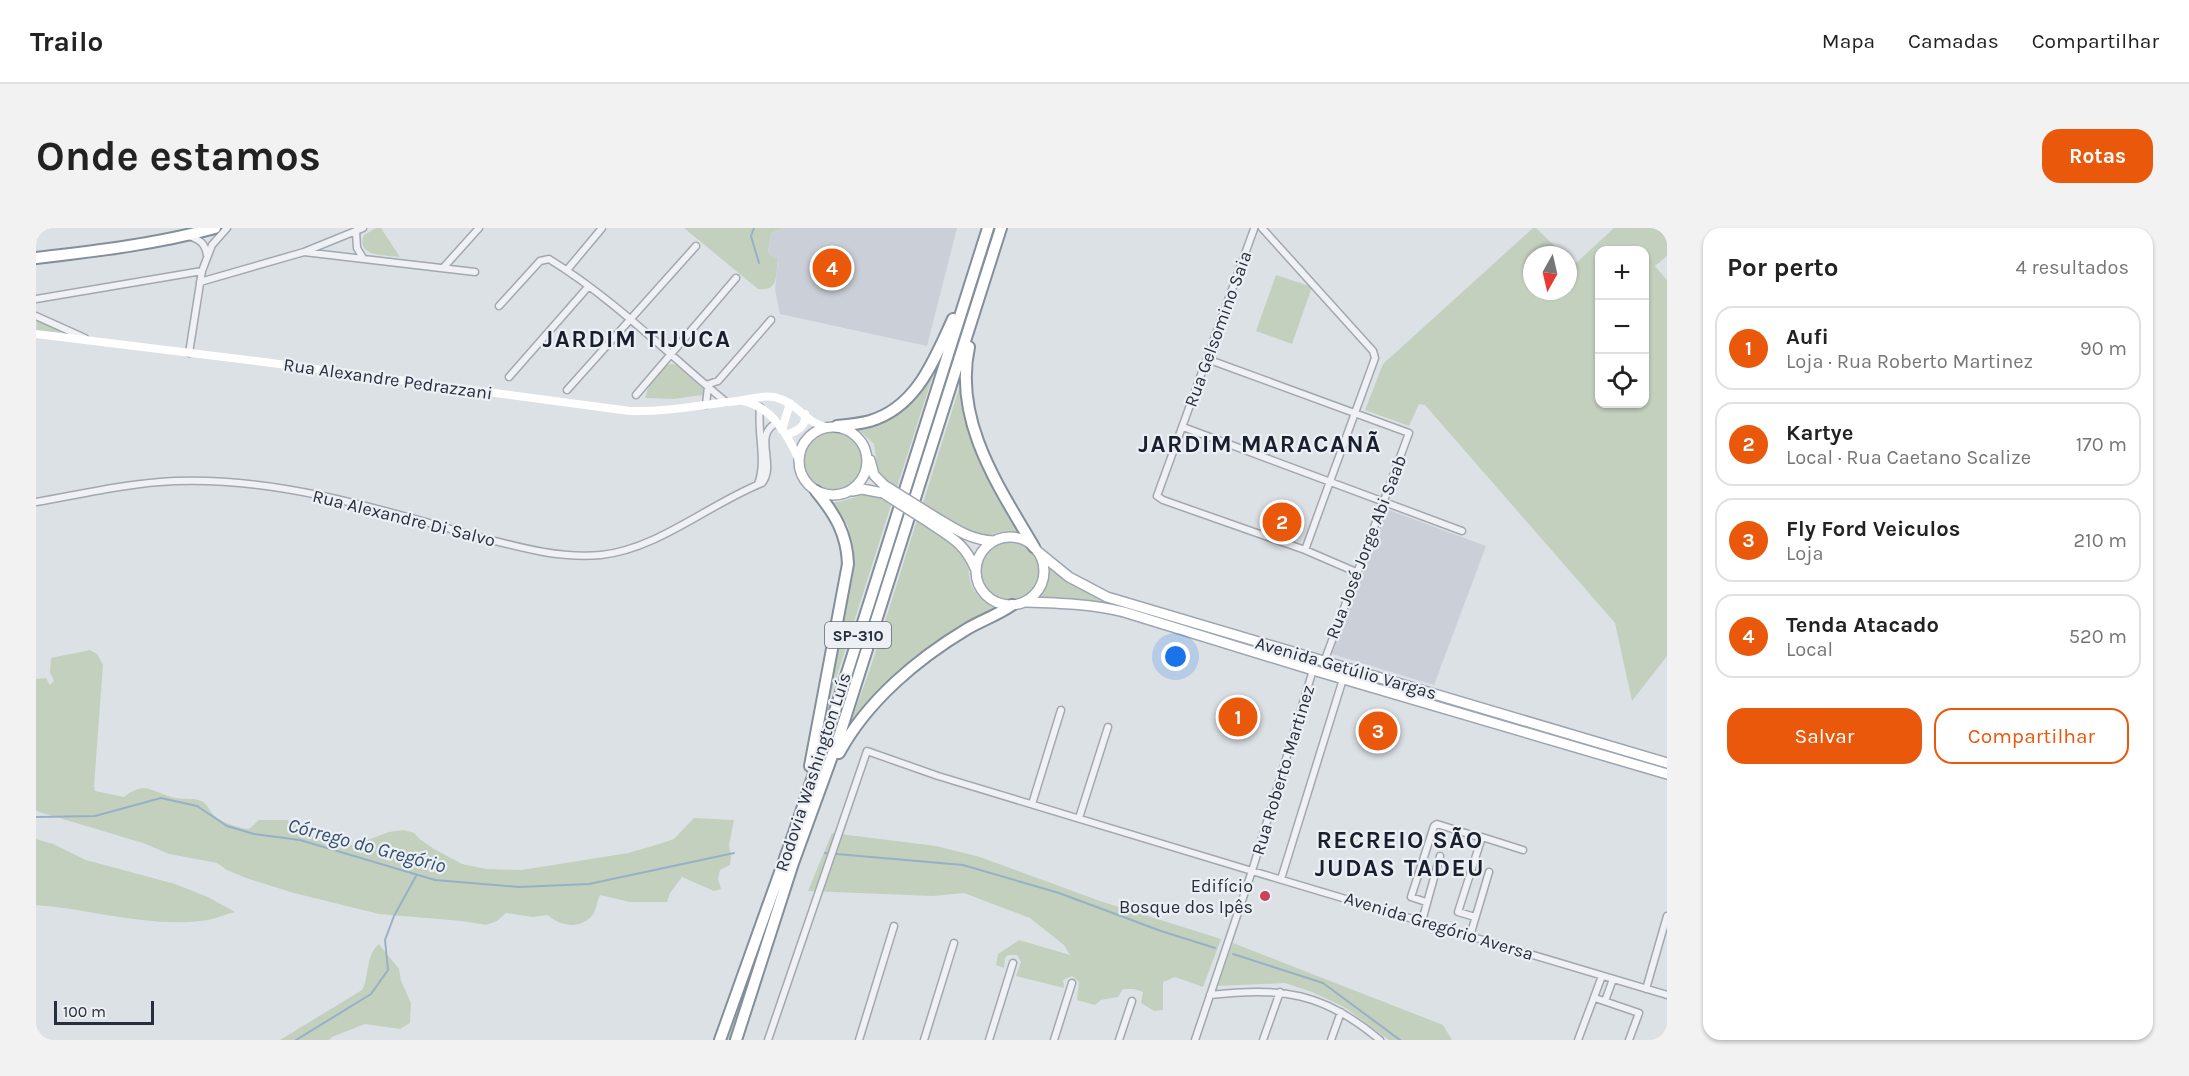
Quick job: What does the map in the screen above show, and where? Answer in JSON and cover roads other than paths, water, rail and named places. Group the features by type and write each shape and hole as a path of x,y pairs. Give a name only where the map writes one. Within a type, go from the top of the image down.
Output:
{"highway":[{"path":"36,258 189,235 215,228"},
{"name":"Rodovia Washington Luís","path":"720,1040 835,711 988,228"},
{"name":"Rodovia Washington Luís","path":"736,1040 852,698 1001,228"},
{"path":"987,271 967,357 968,408 982,450 1015,517 1036,549"},
{"path":"837,426 880,418 892,412 912,395 928,372 973,275"},
{"path":"794,833 811,764 848,564 843,530 832,510 816,491"},
{"path":"818,793 845,742 892,686 947,641 1012,605"}],"main road":[{"path":"884,489 862,489 837,495 816,491 803,478 799,460 806,439 825,427 837,426 853,432 865,445 874,475 884,489 933,520 965,536 994,541"},
{"path":"847,492 857,486 864,477 868,465 867,454"},
{"path":"933,520 969,553 981,591 1000,604 1012,605 1026,602 1042,584 1044,573 1042,561 1036,549 1015,537 1005,537 994,541 978,557 975,568"},
{"name":"Avenida Getúlio Vargas","path":"1036,549 1070,577 1107,597 1667,763"},
{"name":"Avenida Getúlio Vargas","path":"1026,602 1104,607 1667,774"}],"street":[{"path":"189,353 202,271 212,245 227,228"},
{"path":"200,282 304,252 363,228"},
{"path":"443,268 479,228"},
{"path":"567,270 602,228"},
{"path":"1262,228 1372,351 1375,362 1305,550 1356,572"},
{"name":"Rua Gelsomino Saia","path":"1254,229 1157,496 1162,500 1305,550"},
{"path":"356,231 357,248 363,258"},
{"path":"189,235 202,243 206,248 207,256"},
{"path":"567,390 696,246"},
{"path":"304,252 475,272"},
{"path":"499,306 540,261 549,259 632,320 726,402"},
{"path":"36,299 202,271"},
{"path":"636,395 736,278"},
{"path":"509,377 588,287"},
{"path":"36,316 89,340"},
{"path":"707,386 718,381 771,320"},
{"name":"Rua Alexandre Pedrazzani","path":"36,334 630,411 706,405 765,396 774,397 790,403 817,425 825,427"},
{"path":"1207,359 1355,414"},
{"path":"706,405 707,386"},
{"path":"758,485 763,468 759,440 760,407 774,397"},
{"name":"Rua Alexandre Pedrazzani","path":"740,400 760,407 782,429 791,440 799,460"},
{"path":"782,429 790,403"},
{"path":"758,485 764,481 768,471 765,433 770,427 800,430 806,420 805,414"},
{"name":"Rua José Jorge Abi Saab","path":"1324,662 1409,433 1355,414"},
{"path":"1183,427 1462,531"},
{"name":"Rua Alexandre Di Salvo","path":"36,502 148,483 210,482 252,485 339,500 536,551 581,556 621,552 758,485"},
{"name":"Rua Roberto Martinez","path":"1195,1040 1252,871 1313,670"},
{"path":"1281,879 1342,679"},
{"path":"1032,804 1060,710"},
{"path":"1079,818 1108,727"},
{"name":"Avenida Gregório Aversa","path":"768,1040 867,751 901,764 1032,804 1667,995"},
{"path":"1426,902 1411,897 1434,826 1437,824 1475,836"},
{"path":"1475,917 1458,912 1482,837 1523,850"},
{"path":"1422,921 1440,856"},
{"path":"1470,936 1489,872"},
{"path":"1646,989 1667,916"},
{"path":"859,1040 894,926"},
{"path":"924,1040 954,943"},
{"path":"989,1040 1013,963"},
{"path":"1578,1040 1602,976"},
{"path":"1605,1001 1613,979"},
{"path":"1054,1040 1072,983"},
{"path":"1210,995 1244,991 1295,994 1323,1002 1341,1011 1359,1022 1380,1040"},
{"path":"1263,1040 1280,992"},
{"path":"1595,998 1639,1013 1629,1040"},
{"path":"1119,1040 1132,1001"},
{"path":"1331,1040 1341,1011"}],"waterway":[{"path":"754,228 751,236 759,263"},
{"name":"Córrego do Gregório","path":"36,817 95,816 161,798 197,806 227,826 254,834 300,840 435,880 519,887 589,884 734,853"},
{"name":"Córrego do Gregório","path":"825,853 963,865 1059,893 1161,931 1215,948"},
{"path":"296,1040 371,994 388,970 385,940 394,916 416,876"},
{"name":"Córrego do Gregório","path":"1233,954 1323,983 1400,1040"}],"place":[{"name":"Tenda Atacado","path":"832,268"},
{"name":"Kartye","path":"1282,522"},
{"name":"Aufi","path":"1238,717"},
{"name":"Fly Ford Veiculos","path":"1378,731"},
{"name":"Edifício Bosque dos Ipês","path":"1265,896"}],"district":[{"name":"JARDIM TIJUCA","path":"637,339"},
{"name":"JARDIM MARACANÃ","path":"1260,444"},
{"name":"RECREIO SÃO JUDAS TADEU","path":"1400,854"}]}
